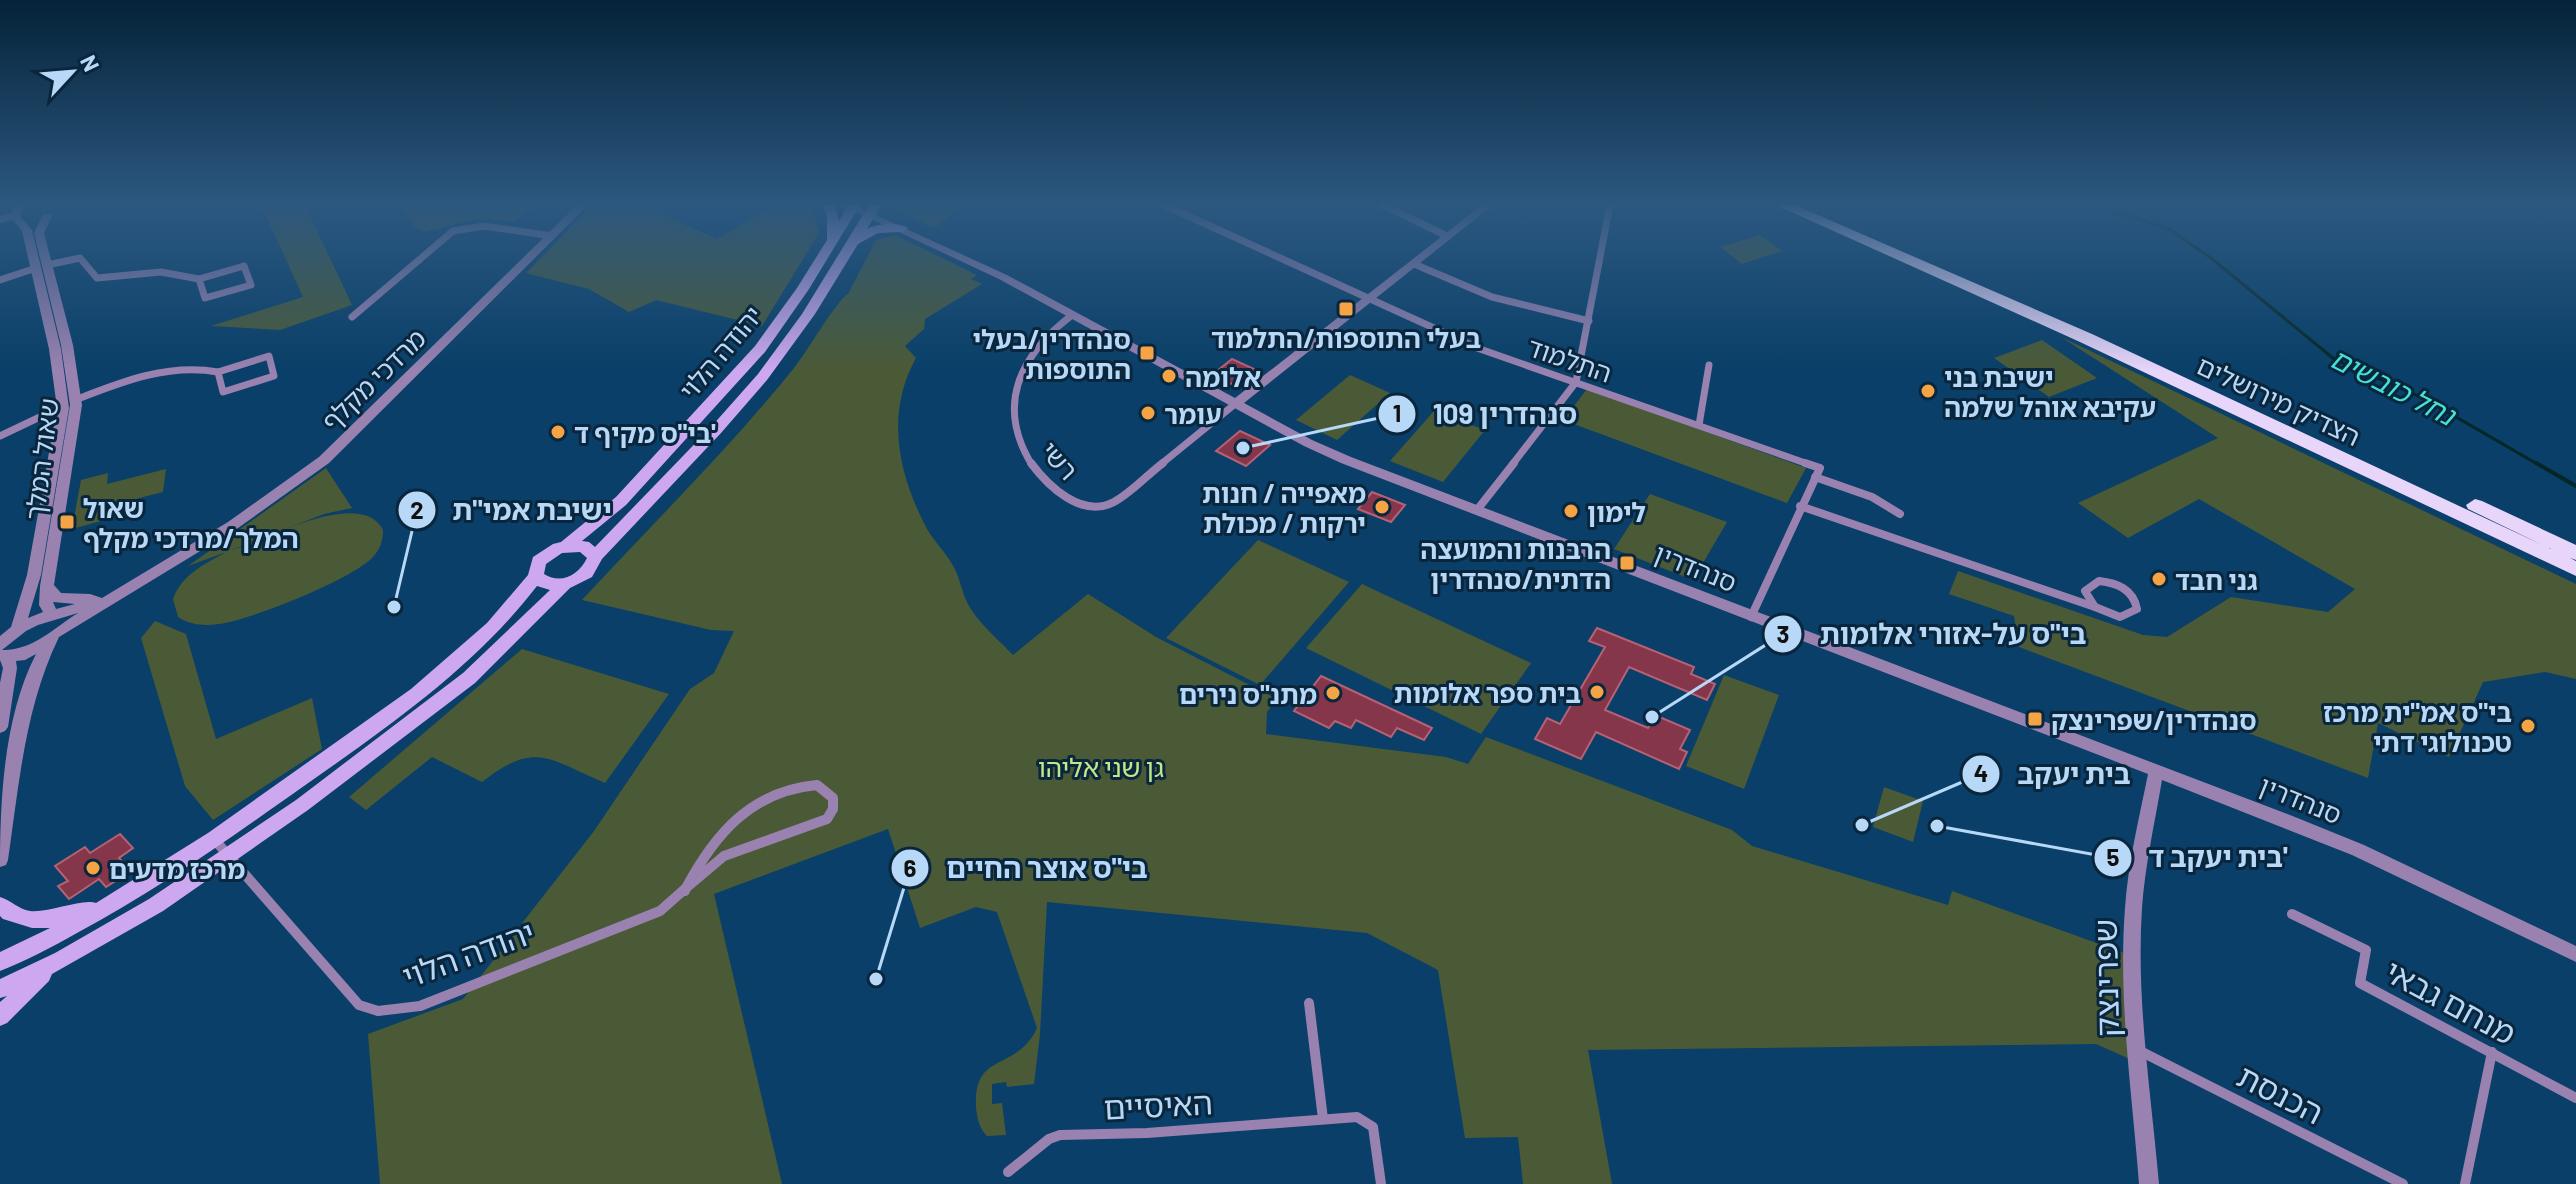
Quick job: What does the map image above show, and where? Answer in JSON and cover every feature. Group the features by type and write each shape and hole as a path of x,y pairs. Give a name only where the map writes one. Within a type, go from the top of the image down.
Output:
{"main road":[{"name":"יהודה הלוי","path":"536,576 535,567 542,558 567,545 613,509 733,380 781,320 819,260"},
{"name":"יהודה הלוי","path":"565,584 587,572 595,557 678,470 782,352 841,260"},
{"name":"הצדיק מירושלים","path":"1909,260 2086,338 2576,569"},
{"name":"הצדיק מירושלים","path":"1937,260 2096,329 2576,553"},
{"path":"567,545 588,547 595,557"},
{"path":"0,962 79,923 214,839 448,668 507,613 536,576 547,584 565,584"},
{"path":"0,989 62,959 156,905 230,856 469,678 565,584"},
{"path":"0,905 23,919 51,919 131,892"},
{"path":"0,1016 62,959"}],"street":[{"name":"שאול המלך","path":"39,260 67,345 71,449 46,605 63,622 55,635"},
{"name":"שאול המלך","path":"41,260 42,267"},
{"path":"0,280 70,260"},
{"path":"82,260 97,278 167,270 199,279 244,266 251,285 205,298 199,279"},
{"path":"352,317 419,260"},
{"name":"מרדכי מקלף","path":"5,648 28,653 252,513 324,460 527,260"},
{"name":"סנהדרין","path":"965,260 1346,460 2358,850 2576,954"},
{"name":"התלמוד","path":"1283,260 1480,349 1820,468 1815,477"},
{"path":"1235,404 1418,260"},
{"path":"1477,510 1576,382 1600,260"},
{"path":"1414,264 1492,297 1589,321"},
{"name":"רשי","path":"1072,315 1035,352 1013,400 1012,413 1019,441 1029,458 1065,497 1093,508 1113,503 1235,404"},
{"path":"0,436 69,403 168,371 205,368 218,372 269,356 274,376 223,392 218,372"},
{"path":"1699,425 1709,365"},
{"name":"שאול המלך","path":"0,727 2,695 10,668 5,648 41,544 69,403"},
{"path":"1751,617 1815,477 1872,497 1900,514"},
{"path":"1800,506 2120,617 2133,614 2137,604 2123,588 2099,581 2085,591 2095,607"},
{"name":"מרדכי מקלף","path":"5,648 37,618 55,616 113,593 175,560"},
{"path":"47,586 57,598 68,600 113,593"},
{"path":"0,860 30,685 55,635"},
{"name":"שפרינצק","path":"2149,1184 2136,1049 2133,907 2156,772"},
{"name":"יהודה הלוי","path":"214,839 359,1005 378,1011 420,1006 649,916 685,891 724,856 827,819 833,809 833,798 817,785 806,786 740,812 718,833 685,891"},
{"name":"מנחם גבאי","path":"2292,914 2366,950 2360,983 2576,1098"},
{"path":"1309,1003 1323,1119"},
{"name":"הכנסת","path":"2136,1049 2403,1184"},
{"path":"2465,1184 2492,1052"},
{"name":"האיסיים","path":"1008,1172 1049,1139 1060,1135 1147,1133 1357,1117 1373,1127 1381,1184"}],"green space":[{"path":"286,260 331,260 352,305 280,330 211,326 303,297"},
{"path":"538,260 802,260 762,326 656,300 629,312 589,289 526,273"},
{"name":"גן שני אליהו","path":"865,260 947,260 977,275 971,279 982,284 925,319 924,329 905,346 916,358 906,379 901,401 899,444 909,487 927,529 955,569 972,611 1013,655 1088,594 1156,637 1277,699 1267,712 1266,734 1446,757 1468,764 1486,737 1732,830 1752,846 1948,905 1952,891 2127,954 2134,1061 2096,1044 1588,1050 1612,1184 1523,1184 1518,1137 1465,1138 1438,970 1367,933 1047,902 1040,1034 1034,1084 1007,1087 1006,1082 992,1084 992,1104 1002,1103 1006,1135 987,1136 979,1123 976,1107 981,1077 988,1069 1018,1051 1037,1028 997,912 976,907 920,928 888,829 714,894 782,1184 380,1184 368,1034 463,999 594,831 690,689 714,673 734,631 711,630 582,600 769,398 848,294"},
{"path":"2061,337 2576,584 2576,679 2545,672 2483,682 2449,757 2378,723 2368,778 2019,647 2014,616 1949,594 1958,571 2143,635 2167,637 2231,597 2328,612 2355,589 2199,499 2128,538 2078,503 2218,438"},
{"path":"2042,340 2097,378 2049,397 1994,358"},
{"path":"1350,375 1390,393 1337,440 1296,420"},
{"path":"1587,389 1806,468 1787,503 1563,420"},
{"path":"1434,411 1485,430 1443,482 1390,461"},
{"path":"326,468 352,508 324,514 289,528 311,520 354,513 371,518 383,534 372,558 343,577 299,598 219,624 197,624 178,617 173,599 182,583 226,552 188,566"},
{"path":"166,469 163,492 108,506 105,520 72,529 81,480 108,473 107,484"},
{"path":"1650,494 1727,522 1693,580 1614,549"},
{"path":"1258,540 1349,582 1260,685 1166,638"},
{"path":"1362,584 1531,663 1481,734 1306,648"},
{"path":"155,621 186,634 216,739 312,698 322,749 213,820 185,786 141,638"},
{"path":"522,649 669,694 605,783 542,758 516,761 482,782 432,757 366,810 349,797"},
{"path":"1724,675 1779,695 1744,789 1686,766"},
{"path":"1884,787 1923,801 1913,842 1873,827"}],"building":[{"path":"1232,359 1256,370 1236,386 1212,375"},
{"path":"1240,431 1270,445 1246,466 1216,451"},
{"name":"מאפייה / חנות ירקות / מכולת","path":"1372,492 1405,505 1391,522 1358,509"},
{"name":"בית ספר אלומות","path":"1597,628 1694,667 1691,674 1715,684 1707,700 1629,667 1605,710 1648,728 1655,715 1690,730 1680,749 1687,752 1679,769 1596,732 1581,759 1535,739 1547,718 1560,724 1605,647 1589,641"},
{"name":"מתנ\"ס נירים","path":"1321,676 1432,728 1424,740 1397,728 1391,737 1356,720 1351,728 1335,721 1329,728 1294,711"},
{"name":"מרכז מדעים","path":"120,834 133,848 119,858 131,871 106,887 99,879 69,899 58,886 68,881 55,866 85,847 90,853"}],"waterway":[{"name":"נחל כובשים","path":"2214,260 2334,359 2425,399 2539,465"},
{"name":"נחל כובשים","path":"2536,463 2576,486"}],"place":[{"name":"בעלי התוספות/התלמוד","path":"1346,309"},
{"name":"סנהדרין/בעלי התוספות","path":"1147,353"},
{"name":"אלומה","path":"1169,376"},
{"name":"ישיבת בני עקיבא אוהל שלמה","path":"1928,391"},
{"name":"עומר","path":"1148,413"},
{"name":"בי\"ס מקיף ד'","path":"558,432"},
{"name":"סנהדרין 109","path":"1243,448"},
{"name":"מאפייה / חנות ירקות / מכולת","path":"1382,507"},
{"name":"לימון","path":"1571,511"},
{"name":"שאול המלך/מרדכי מקלף","path":"67,522"},
{"name":"הרבנות והמועצה הדתית/סנהדרין","path":"1627,563"},
{"name":"גני חבד","path":"2159,579"},
{"name":"ישיבת אמי\"ת","path":"394,607"},
{"name":"בית ספר אלומות","path":"1597,692"},
{"name":"מתנ\"ס נירים","path":"1333,693"},
{"name":"בי\"ס על-אזורי אלומות","path":"1652,717"},
{"name":"סנהדרין/שפרינצק","path":"2035,719"},
{"name":"בי\"ס אמ\"ית מרכז טכנולוגי דתי","path":"2528,726"},
{"name":"בית יעקב","path":"1862,825"},
{"name":"בית יעקב ד'","path":"1937,826"},
{"name":"מרכז מדעים","path":"93,868"},
{"name":"בי\"ס אוצר החיים","path":"876,979"}]}
